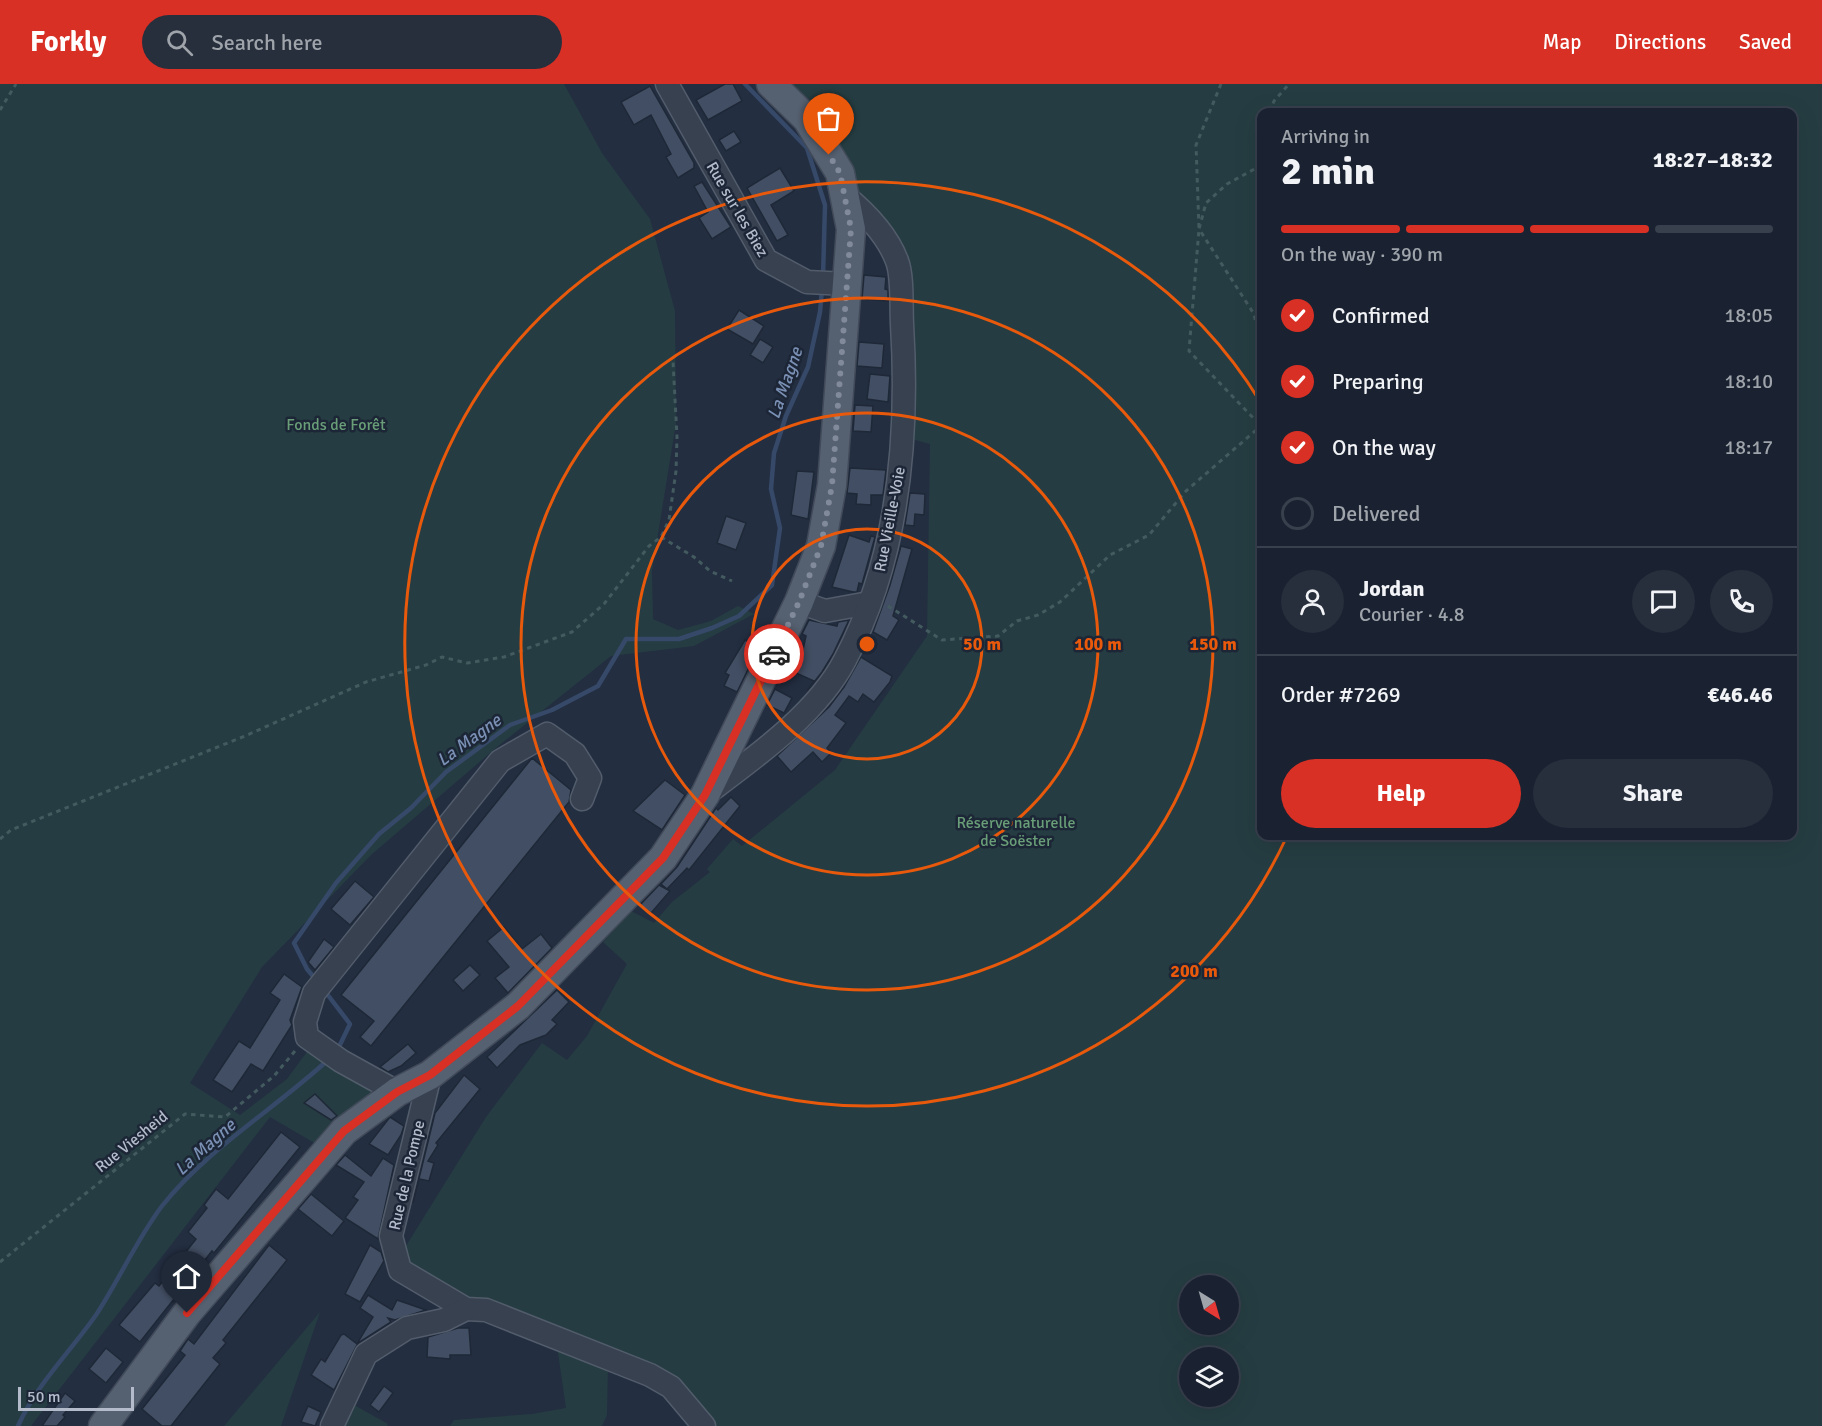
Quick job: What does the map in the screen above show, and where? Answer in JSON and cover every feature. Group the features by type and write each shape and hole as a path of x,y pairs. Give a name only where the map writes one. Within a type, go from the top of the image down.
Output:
{"main road":[{"path":"104,1426 187,1313 344,1131 397,1092 430,1075 518,1006 663,858 705,795 799,602 821,546 832,485 839,285 851,229 840,173 807,119 771,84"}],"street":[{"name":"Rue sur les Biez","path":"667,84 766,260 807,282 839,285"},
{"name":"Rue Vieille-Voie","path":"705,795 760,753 822,695 845,661 869,603 886,552 903,442 906,384 898,262 872,219 844,195"},
{"path":"799,602 825,611 869,603"},
{"path":"397,1092 324,1049 305,1022 320,987 500,761 547,734 575,754 590,778 582,799"},
{"name":"Rue de la Pompe","path":"430,1075 391,1236 400,1270 466,1309 486,1310 645,1373 671,1387 704,1426"},
{"path":"332,1426 366,1354 407,1328 444,1320 466,1309"}],"path":[{"path":"0,110 16,84"},
{"path":"1221,84 1196,145 1198,229 1189,351 1257,422"},
{"path":"1271,108 1274,101 1289,84"},
{"path":"1257,168 1227,184 1206,202 1198,229 1254,314 1257,328"},
{"path":"0,839 11,830 244,736 366,682 426,665 442,657 467,663 504,657 572,632 604,604 649,546 661,537 669,520 676,471 677,437 673,361"},
{"path":"869,603 878,602 893,608 942,640 998,636 1017,621 1038,615 1060,603 1110,555 1149,535 1186,491 1257,429"},
{"path":"661,537 694,557 710,571 732,582"},
{"name":"Rue Viesheid","path":"0,1262 185,1114 225,1117 274,1076 324,1049"}],"green space":[{"name":"Fonds de Forêt","path":"0,84 564,84 602,153 650,219 675,311 676,423 652,571 653,619 678,630 711,621 738,606 754,614 694,646 611,656 497,747 371,855 262,967 190,1083 240,1115 287,1079 309,1049 379,1091 318,1145 270,1117 31,1426 0,1426"},
{"name":"Réserve naturelle de Soëster","path":"788,84 1822,84 1822,1426 711,1426 664,1383 447,1292 401,1254 486,1117 542,1043 567,1060 587,1036 627,964 603,942 631,911 654,923 672,902 710,872 707,869 733,839 742,846 835,770 927,636 930,444 908,438 902,260 863,200 828,124"},
{"path":"320,1312 281,1426 224,1426"},
{"path":"557,1346 608,1362 607,1415 602,1426 450,1426 454,1420 532,1414 566,1408"},
{"path":"347,1401 388,1424 387,1426 335,1426"}],"building":[{"path":"725,84 733,84 742,101 708,120 696,100"},
{"path":"650,86 694,163 694,168 678,178 666,157 671,154 651,115 634,125 621,102"},
{"path":"734,131 741,142 726,151 719,140"},
{"path":"780,168 794,191 771,205 788,235 777,241 747,188"},
{"path":"702,182 731,227 712,239 699,218 708,212 694,186"},
{"path":"864,275 886,277 885,289 888,290 888,301 862,299"},
{"path":"739,310 764,326 753,344 727,329"},
{"path":"760,339 773,347 763,363 750,355"},
{"path":"859,342 884,344 882,368 857,366"},
{"path":"870,374 890,376 888,402 867,399"},
{"path":"855,405 873,406 871,432 853,431"},
{"path":"850,468 886,470 883,495 871,495 871,505 856,504 857,494 847,493"},
{"path":"797,471 814,472 808,519 791,515"},
{"path":"910,493 925,494 924,515 915,514 914,526 905,525"},
{"path":"726,516 746,523 736,550 717,543"},
{"path":"849,535 869,542 871,536 875,537 862,584 859,583 857,592 832,587"},
{"path":"901,546 912,549 893,616 899,620 887,640 873,632"},
{"path":"809,620 837,626 838,622 849,620 833,654 807,691 814,681 785,668 787,664 801,659 806,636 802,634"},
{"path":"745,640 759,647 737,692 724,686 729,675 725,673"},
{"path":"861,657 892,676 890,682 874,702 863,694 858,702 849,696 835,715 846,723 827,748 831,753 822,762 813,752 791,772 777,756 829,707 844,687"},
{"path":"775,689 792,698 784,713 767,705"},
{"path":"532,758 571,790 569,802 371,1046 360,1037 374,1021 341,995"},
{"path":"665,780 685,795 662,830 633,811"},
{"path":"731,797 740,806 689,870 687,868 667,889 661,884 677,867 716,808 718,810"},
{"path":"355,881 374,897 350,925 331,909"},
{"path":"659,885 670,891 651,913 640,905"},
{"path":"504,927 522,949 541,934 552,948 508,993 495,978 509,967 487,941"},
{"path":"324,939 334,947 315,970 308,962"},
{"path":"470,965 480,975 463,991 453,980"},
{"path":"284,974 302,987 290,1020 292,1025 263,1071 251,1064 232,1092 213,1080 239,1041 250,1048 280,1000 270,993"},
{"path":"557,990 569,1002 552,1020 557,1024 546,1035 520,1045 497,1068 487,1057"},
{"path":"408,1044 416,1053 401,1066 388,1072 380,1067"},
{"path":"464,1075 480,1089 436,1143 438,1145 428,1161 434,1163 429,1181 419,1179 413,1203 435,1113"},
{"path":"315,1094 337,1116 331,1120 304,1103"},
{"path":"390,1117 404,1126 388,1155 369,1144"},
{"path":"281,1132 300,1147 214,1253 212,1251 140,1342 119,1325 155,1283 159,1286 196,1239 188,1232 207,1208 204,1205 216,1189 228,1199"},
{"path":"345,1155 371,1176 383,1158 394,1165 378,1239 345,1218 358,1200 353,1197 364,1182 336,1165"},
{"path":"311,1194 344,1221 332,1236 298,1209"},
{"path":"269,1245 287,1260 223,1340 226,1343 213,1358 220,1364 171,1426 162,1426 142,1409 185,1355 180,1351 188,1339 194,1344"},
{"path":"370,1245 381,1252 384,1261 360,1302 345,1294"},
{"path":"368,1295 392,1310 397,1300 426,1310 395,1320 388,1318 391,1322 358,1343 334,1390 311,1375 321,1359 325,1362 341,1335 344,1334 357,1344 373,1317 360,1308"},
{"path":"458,1328 469,1328 471,1355 450,1355 450,1359 427,1357 428,1337"},
{"path":"106,1348 123,1362 106,1383 89,1369"},
{"path":"384,1386 393,1393 379,1412 370,1405"},
{"path":"65,1393 75,1401 63,1415 65,1417 57,1426 42,1426"},
{"path":"308,1406 321,1412 315,1426 301,1422"}],"waterway":[{"name":"La Magne","path":"745,84 807,148 825,205 823,277"},
{"name":"La Magne","path":"317,981 307,969 294,943 336,883 379,834 411,808 446,772 510,725 552,710 598,686 626,639 679,639 712,628 739,616 772,585 780,528 771,489 774,453 786,416 808,367 820,312 822,289"},
{"name":"La Magne","path":"324,990 350,1024 337,1051"},
{"name":"La Magne","path":"18,1426 44,1382 96,1315 144,1232 162,1206 180,1185 221,1147 329,1059"}],"way so far":[{"path":"774,654 799,602 821,546 832,485 851,229 840,173 829,155"}],"route":[{"path":"187,1313 344,1131 397,1092 430,1075 518,1006 663,858 705,795 774,654"}]}
